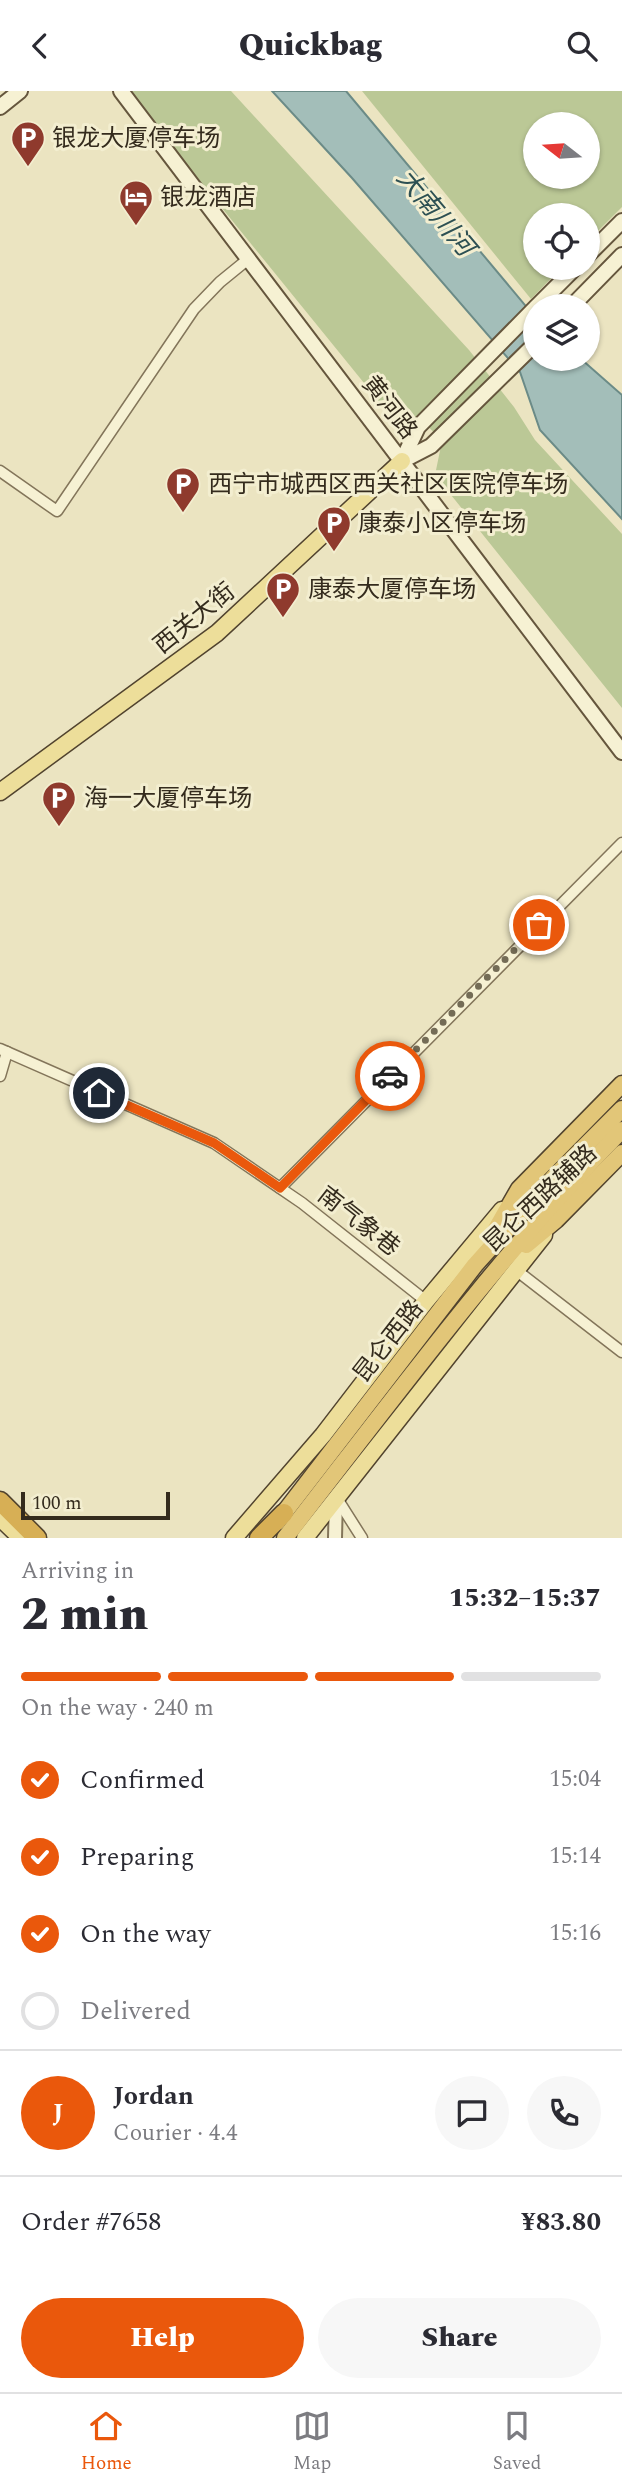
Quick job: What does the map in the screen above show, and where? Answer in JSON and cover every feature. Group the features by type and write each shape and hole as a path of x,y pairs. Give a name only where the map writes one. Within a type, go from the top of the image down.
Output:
{"highway":[{"name":"昆仑西路辅路","path":"475,1265 519,1189 622,1084"},
{"path":"559,1184 622,1109"},
{"path":"559,1184 622,1130"},
{"name":"昆仑西路辅路","path":"489,1275 556,1220 622,1153"},
{"name":"昆仑西路","path":"285,1538 415,1356 475,1265 559,1184"},
{"name":"昆仑西路","path":"265,1538 415,1356 489,1275 559,1184"},
{"path":"0,1501 37,1538"},
{"path":"259,1538 284,1513"}],"main road":[{"path":"0,107 20,91"},
{"name":"黄河路","path":"121,91 622,752"},
{"path":"600,243 622,222"},
{"path":"584,294 622,255"},
{"name":"西关大街","path":"549,294 563,280"},
{"name":"西关大街","path":"402,461 418,428 523,320"},
{"name":"西关大街","path":"0,792 217,633 402,461 431,446 523,356"},
{"path":"234,1538 323,1435 426,1301 519,1189"},
{"path":"304,1538 556,1220"},
{"path":"377,1363 422,1320 449,1284 475,1265"},
{"path":"437,1370 452,1340 480,1302 489,1275"},
{"path":"0,1518 21,1538"}],"street":[{"path":"0,471 57,511 194,309 220,282 247,260"},
{"path":"280,1188 622,843"},
{"path":"0,1076 3,1051"},
{"name":"南气象巷","path":"3,1051 214,1143 280,1188 426,1301"},
{"path":"516,1270 622,1352"},
{"path":"335,1538 336,1497"},
{"path":"336,1497 362,1538"}],"green space":[{"path":"127,91 231,91 469,350 514,407 535,440 622,534 622,708 435,475 442,441 421,419 390,415"},
{"path":"362,91 622,91 622,207 600,229 600,203 523,203 523,280 549,280 536,294 527,294"}],"water":[{"name":"大南川河","path":"272,91 346,91 523,303 523,371 595,371 622,395 622,519 540,430 520,372 352,178"}],"way so far":[{"path":"390,1076 539,925"}],"place":[{"name":"银龙大厦停车场","path":"28,168"},
{"name":"银龙酒店","path":"136,227"},
{"name":"西宁市城西区西关社区医院停车场","path":"183,514"},
{"name":"康泰小区停车场","path":"334,553"},
{"name":"康泰大厦停车场","path":"283,619"},
{"name":"海一大厦停车场","path":"59,828"}],"route":[{"path":"99,1093 214,1143 280,1188 390,1076"}]}
